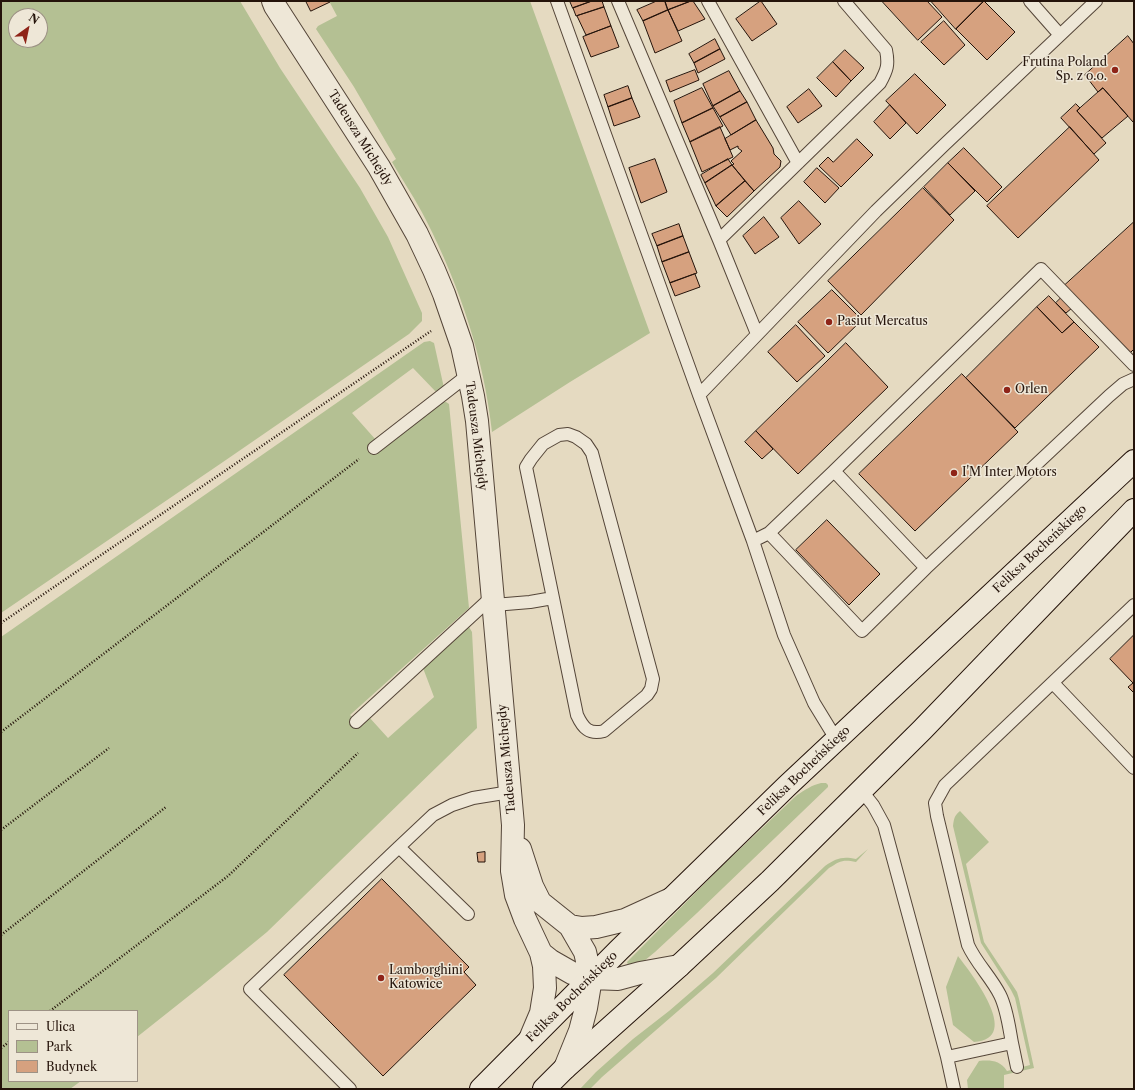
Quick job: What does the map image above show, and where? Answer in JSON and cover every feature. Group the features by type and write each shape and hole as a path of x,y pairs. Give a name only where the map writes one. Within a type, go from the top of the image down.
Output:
{"main road":[{"name":"Tadeusza Michejdy","path":"274,1 280,13 400,202 434,270 462,346 477,421 513,825 512,871 516,895 525,919 541,953 544,966 545,988 541,1013 530,1039"},
{"name":"Feliksa Bocheńskiego","path":"481,1089 672,898 836,739 1134,461"},
{"path":"544,1089 565,1068 679,966 770,881 922,730 1134,510"},
{"name":"Tadeusza Michejdy","path":"513,825 532,886 540,902 570,926 585,952 591,978 586,1008 580,1031 565,1068"},
{"path":"570,926 582,928 596,927 625,920 672,898"},
{"name":"Tadeusza Michejdy","path":"541,953 551,961 572,973 591,978 618,979 640,973 679,966"}],"lane":[{"path":"557,1 698,395 753,541 784,635 814,703 836,739"},
{"path":"618,1 757,334"},
{"path":"708,1 798,163"},
{"path":"719,240 880,83 887,70 888,60 886,50 844,1"},
{"path":"1030,1 1060,35"},
{"path":"698,395 876,211 1096,1"},
{"path":"753,541 769,533 1041,269 1134,366"},
{"path":"374,448 468,375"},
{"path":"769,533 862,631 926,568 1109,396 1123,384 1134,379"},
{"path":"568,434 576,437 586,444 592,453 653,679 651,689 647,695 604,731 595,733 588,731 581,723 577,715 553,598 526,467 542,444 558,435 568,434"},
{"path":"834,471 926,568"},
{"path":"356,722 493,601 530,602 553,598"},
{"path":"1018,1067 1004,1004 996,987 976,961 968,945 935,803 944,785 1134,605"},
{"path":"1053,683 1134,768"},
{"path":"861,790 873,805 884,825 954,1089"},
{"path":"350,1089 250,989 433,815 452,805 473,798 510,792"},
{"path":"400,847 468,914"},
{"path":"946,1057 1012,1043"}],"path":[{"path":"1,623 452,316"},
{"path":"1,732 374,448"},
{"path":"1,830 110,748"},
{"path":"51,1010 228,876 358,753"},
{"path":"1,934 166,807"}],"green space":[{"path":"1,1 240,1 280,68 360,188 388,237 422,313 422,321 409,334 1,613"},
{"path":"329,1 530,1 650,333 492,432 477,350 450,271 422,213 392,162 396,159 354,87 316,29 318,26 337,16"},
{"path":"430,341 434,343 444,388 437,393 413,368 352,413 376,440 371,444 378,453 443,402 449,404 469,608 350,715 360,725 369,717 388,738 434,697 423,668 463,628 469,627 472,632 477,728 267,932 138,1036 138,1010 8,1010 8,1082 80,1082 70,1089 1,1089 1,637 424,342"},
{"path":"826,783 828,787 697,913 644,961 633,966 628,965 627,962 721,867 797,795 812,786"},
{"path":"960,811 989,842 966,864 984,942 1017,992 1034,1068 1004,1075 1004,1089 968,1089 967,1080 979,1061 998,1063 1007,1071 1030,1065 1015,998 981,943 953,826 955,818"},
{"path":"868,849 856,862 842,861 829,868 716,978 590,1089 580,1089 596,1072 633,1039 669,1011 713,973 825,866 840,858 856,859"},
{"path":"958,956 982,989 994,1018 994,1030 988,1038 974,1042 953,1025 946,987"}],"building":[{"path":"306,1 329,1 330,2 311,11"},
{"path":"570,1 592,1 573,8"},
{"path":"592,1 602,1 604,7 576,16 573,8"},
{"path":"657,1 665,1 668,10 643,21 637,10"},
{"path":"665,1 691,1 668,10"},
{"path":"693,1 705,19 678,31 668,10"},
{"path":"761,1 777,24 752,41 736,19"},
{"path":"882,1 927,1 942,17 918,40"},
{"path":"931,1 984,1 956,29"},
{"path":"984,1 1015,32 987,60 956,29"},
{"path":"604,7 611,26 586,35 577,16"},
{"path":"668,10 682,41 655,53 643,21"},
{"path":"944,21 965,45 944,65 921,42"},
{"path":"611,26 619,47 591,57 583,37"},
{"path":"1128,36 1134,44 1133,122 1103,88 1098,92 1085,75"},
{"path":"715,39 720,49 694,63 689,54"},
{"path":"720,49 725,59 698,73 694,63"},
{"path":"845,50 864,68 851,81 833,62"},
{"path":"833,62 851,81 836,97 817,78"},
{"path":"695,70 699,80 670,92 666,81"},
{"path":"729,71 740,91 713,106 703,84"},
{"path":"915,74 946,105 917,134 886,101"},
{"path":"628,86 632,98 608,107 604,95"},
{"path":"702,88 713,108 682,123 674,101"},
{"path":"1103,88 1128,116 1102,138 1077,111"},
{"path":"809,89 822,106 798,123 787,107"},
{"path":"740,91 747,102 720,117 713,106"},
{"path":"632,98 640,117 614,126 608,107"},
{"path":"747,102 756,120 731,135 720,117"},
{"path":"1076,104 1080,108 1077,111 1106,143 1094,154 1061,118"},
{"path":"890,105 906,123 890,139 874,122"},
{"path":"713,108 723,126 690,142 682,123"},
{"path":"756,120 773,148 774,154 781,161 780,167 754,191 732,165 734,164 731,161 742,151 738,148 738,146 730,150 725,139"},
{"path":"720,127 733,157 702,172 690,142"},
{"path":"1070,127 1099,160 1018,238 987,206"},
{"path":"857,139 873,155 841,187 819,166 828,157 833,162"},
{"path":"964,148 1002,187 987,202 948,163"},
{"path":"655,159 667,192 641,203 629,168"},
{"path":"728,159 732,165 705,183 701,175"},
{"path":"948,163 975,191 950,215 924,187"},
{"path":"732,165 745,181 716,206 705,183"},
{"path":"817,168 839,188 825,203 804,182"},
{"path":"745,181 754,191 727,217 716,206"},
{"path":"923,188 954,220 861,315 828,281"},
{"path":"799,201 821,224 799,244 781,218"},
{"path":"764,217 779,237 755,254 743,236"},
{"path":"1134,222 1134,349 1128,355 1064,286"},
{"path":"679,224 683,236 657,246 652,234"},
{"path":"683,236 689,252 662,262 657,246"},
{"path":"689,252 697,273 670,283 662,262"},
{"path":"695,274 700,287 675,296 670,283"},
{"path":"832,290 862,320 828,353 798,322"},
{"path":"1049,296 1074,322 1062,333 1037,307"},
{"path":"1062,297 1072,308 1066,313 1056,303"},
{"path":"1037,307 1062,333 1074,322 1099,347 1015,428 966,378"},
{"path":"796,325 825,356 797,382 768,352"},
{"path":"846,343 888,387 798,474 756,431"},
{"path":"962,374 1018,432 915,531 859,474"},
{"path":"756,431 773,449 762,459 745,442"},
{"path":"827,520 880,574 849,605 796,550"},
{"path":"1134,635 1134,693 1128,687 1133,683 1110,659"},
{"path":"485,852 485,862 478,862 477,853"},
{"path":"382,879 469,967 464,972 476,985 383,1076 284,975"}],"place":[{"name":"Frutina Poland Sp. z o.o.","path":"1115,70"},
{"name":"Pasiut Mercatus","path":"829,322"},
{"name":"Orlen","path":"1007,390"},
{"name":"I'M Inter Motors","path":"954,473"},
{"name":"Lamborghini Katowice","path":"381,978"}]}
